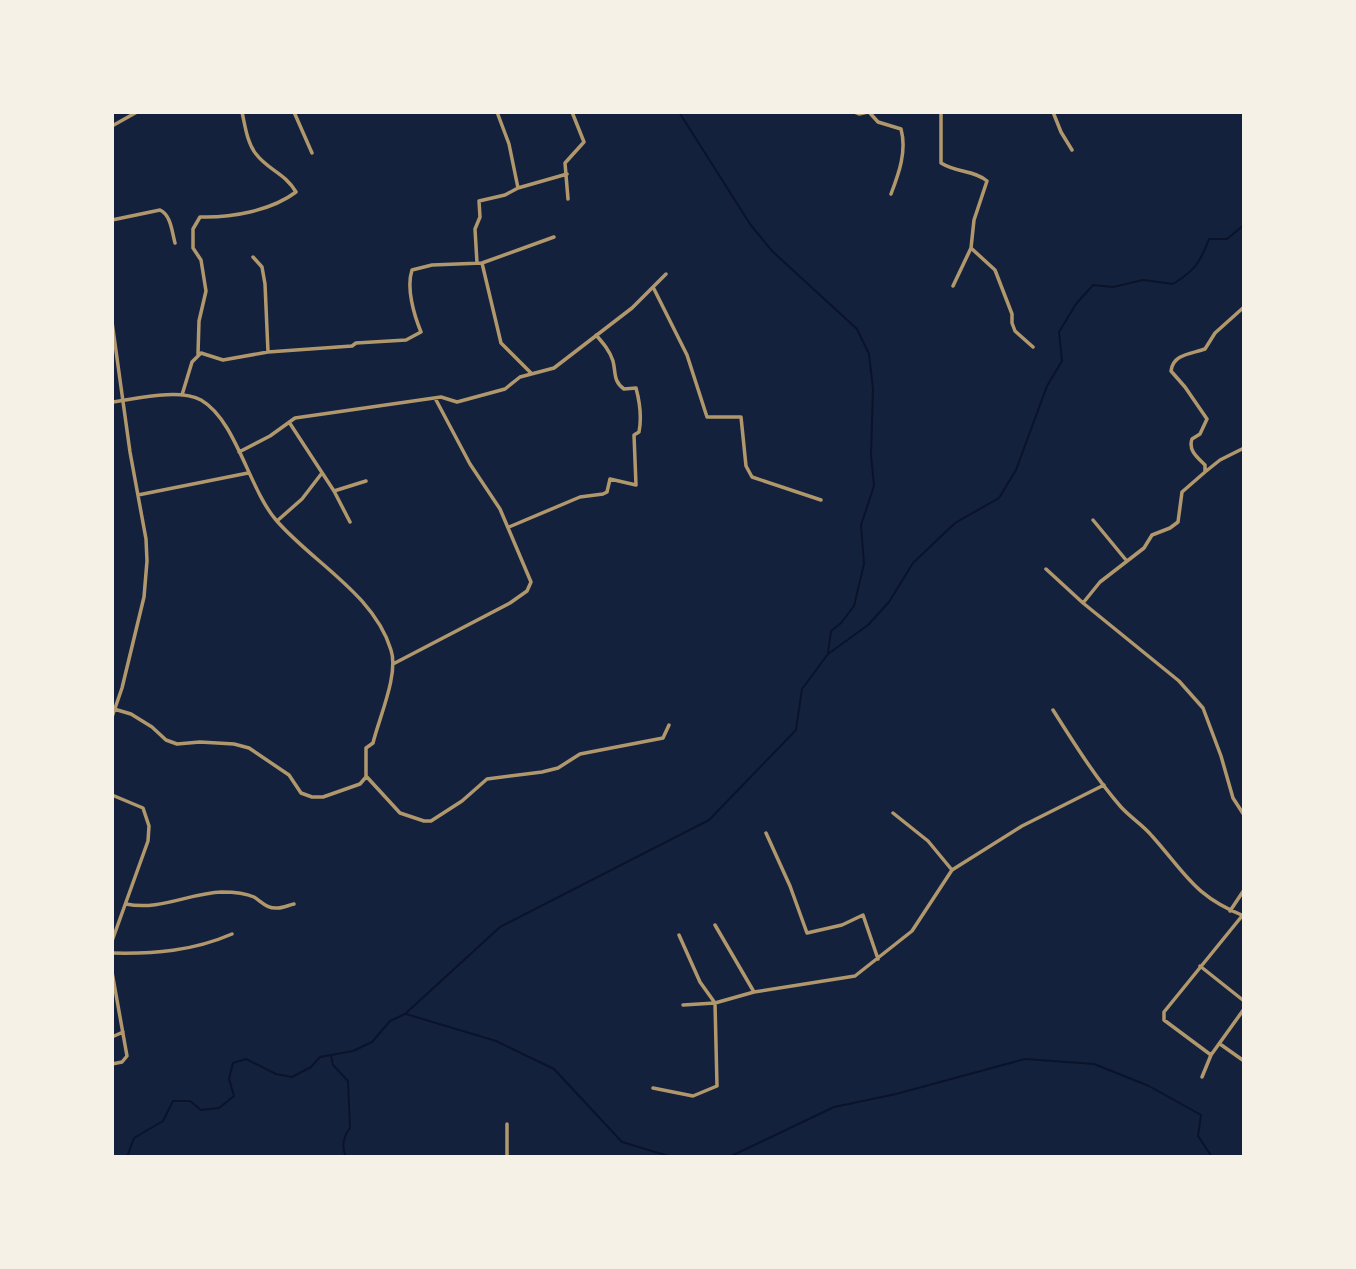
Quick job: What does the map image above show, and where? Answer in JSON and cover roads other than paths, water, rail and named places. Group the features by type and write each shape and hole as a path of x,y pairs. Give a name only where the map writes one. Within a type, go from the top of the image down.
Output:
{"street":[{"path":"112,125 134,112"},
{"path":"198,355 199,321 206,291 201,260 193,248 193,229 200,217 214,218 247,212 286,200 296,192 288,179 255,153 242,112"},
{"path":"293,112 312,153"},
{"path":"497,112 509,144 518,188"},
{"path":"568,199 565,163 584,142 572,112"},
{"path":"853,112 869,112 878,121 901,129 903,157 891,194"},
{"path":"941,112 941,163 955,171 979,174 986,181 974,220 971,248 953,286"},
{"path":"1054,112 1061,132 1072,150"},
{"path":"531,373 501,343 480,263 475,229 480,217 480,201 567,174"},
{"path":"112,220 160,210 165,212 169,219 175,243"},
{"path":"182,395 192,362 198,355 205,353 223,359 268,352 352,346 356,342 406,340 421,332 409,280 412,271 432,265 480,263 554,237"},
{"path":"971,248 995,270 1012,314 1015,331 1033,347"},
{"path":"253,257 262,267 265,284 268,352"},
{"path":"239,452 271,436 295,418 441,397 457,402 506,389 520,377 554,368 632,308 666,274"},
{"path":"653,287 687,355 707,417 741,417 746,466 752,477 821,500"},
{"path":"1205,472 1205,464 1193,453 1190,444 1192,439 1200,434 1207,419 1171,371 1171,365 1177,358 1205,349 1214,333 1244,307"},
{"path":"112,323 146,539 145,586 112,717"},
{"path":"509,527 572,500 603,494 607,492 610,479 636,485 634,435 639,432 641,421 639,397 636,388 624,389 616,382 607,347 596,335"},
{"path":"112,402 182,395 198,398 212,409 239,452 276,522 339,578 376,620 391,650 393,664 373,743 366,748 366,776 360,784 323,797 301,793 289,775 249,748 234,744 200,742 177,744 166,740 131,714 114,709"},
{"path":"393,664 509,603 527,591 531,582 500,509 458,443 435,398"},
{"path":"289,422 334,491 350,522"},
{"path":"1083,603 1100,582 1144,548 1152,535 1178,522 1182,492 1220,460 1244,448"},
{"path":"138,495 248,473"},
{"path":"276,522 302,499 322,473"},
{"path":"334,491 366,481"},
{"path":"1093,520 1126,560"},
{"path":"1046,569 1083,603 1179,681 1203,708 1233,798 1244,815"},
{"path":"112,693 118,698"},
{"path":"1053,710 1104,785 1130,817 1150,833 1200,893 1243,916 1164,1012 1164,1020 1211,1055"},
{"path":"366,776 400,813 431,821 462,802 487,779 542,772 558,768 580,754 663,738 669,726"},
{"path":"683,1005 715,1003 754,992 855,976 912,931 952,870 1022,826 1104,785"},
{"path":"112,795 143,808 149,826 148,841 112,941"},
{"path":"893,813 928,841 952,870"},
{"path":"766,833 790,886 807,933 842,925 863,915 878,959"},
{"path":"1230,911 1244,890"},
{"path":"126,904 163,904 220,892 241,893 253,897 265,906 278,909 293,904"},
{"path":"715,925 754,992"},
{"path":"112,953 151,954 209,944 232,934"},
{"path":"653,1088 693,1097 718,1086 715,1003 700,982 679,935"},
{"path":"1200,966 1244,1001"},
{"path":"112,972 127,1056 122,1062 112,1064"},
{"path":"1202,1077 1211,1055 1244,1009"},
{"path":"112,1037 123,1032"},
{"path":"1220,1044 1244,1061"},
{"path":"507,1125 507,1157"}],"waterway":[{"path":"679,112 750,224 772,251 857,329 869,354 873,389 871,455 874,486 861,525 864,564 854,606 831,631 828,653"},
{"path":"127,1157 134,1138 163,1121 173,1101 190,1101 201,1110 219,1108 234,1096 229,1079 233,1063 246,1059 276,1074 292,1077 311,1067 320,1057 353,1051 372,1042 390,1021 405,1014 500,927 709,820 796,730 802,689 828,654 868,625 889,602 913,563 955,523 999,498 1016,470 1047,386 1062,361 1059,332 1076,304 1093,285 1113,287 1143,280 1173,284 1196,265 1209,239 1227,239 1244,225"},
{"path":"406,1014 496,1041 554,1069 622,1142 672,1157"},
{"path":"331,1056 333,1065 348,1081 350,1128 344,1142 346,1157"},
{"path":"729,1157 834,1107 896,1094 1025,1059 1094,1064 1149,1086 1201,1115 1198,1136 1212,1157"}]}
